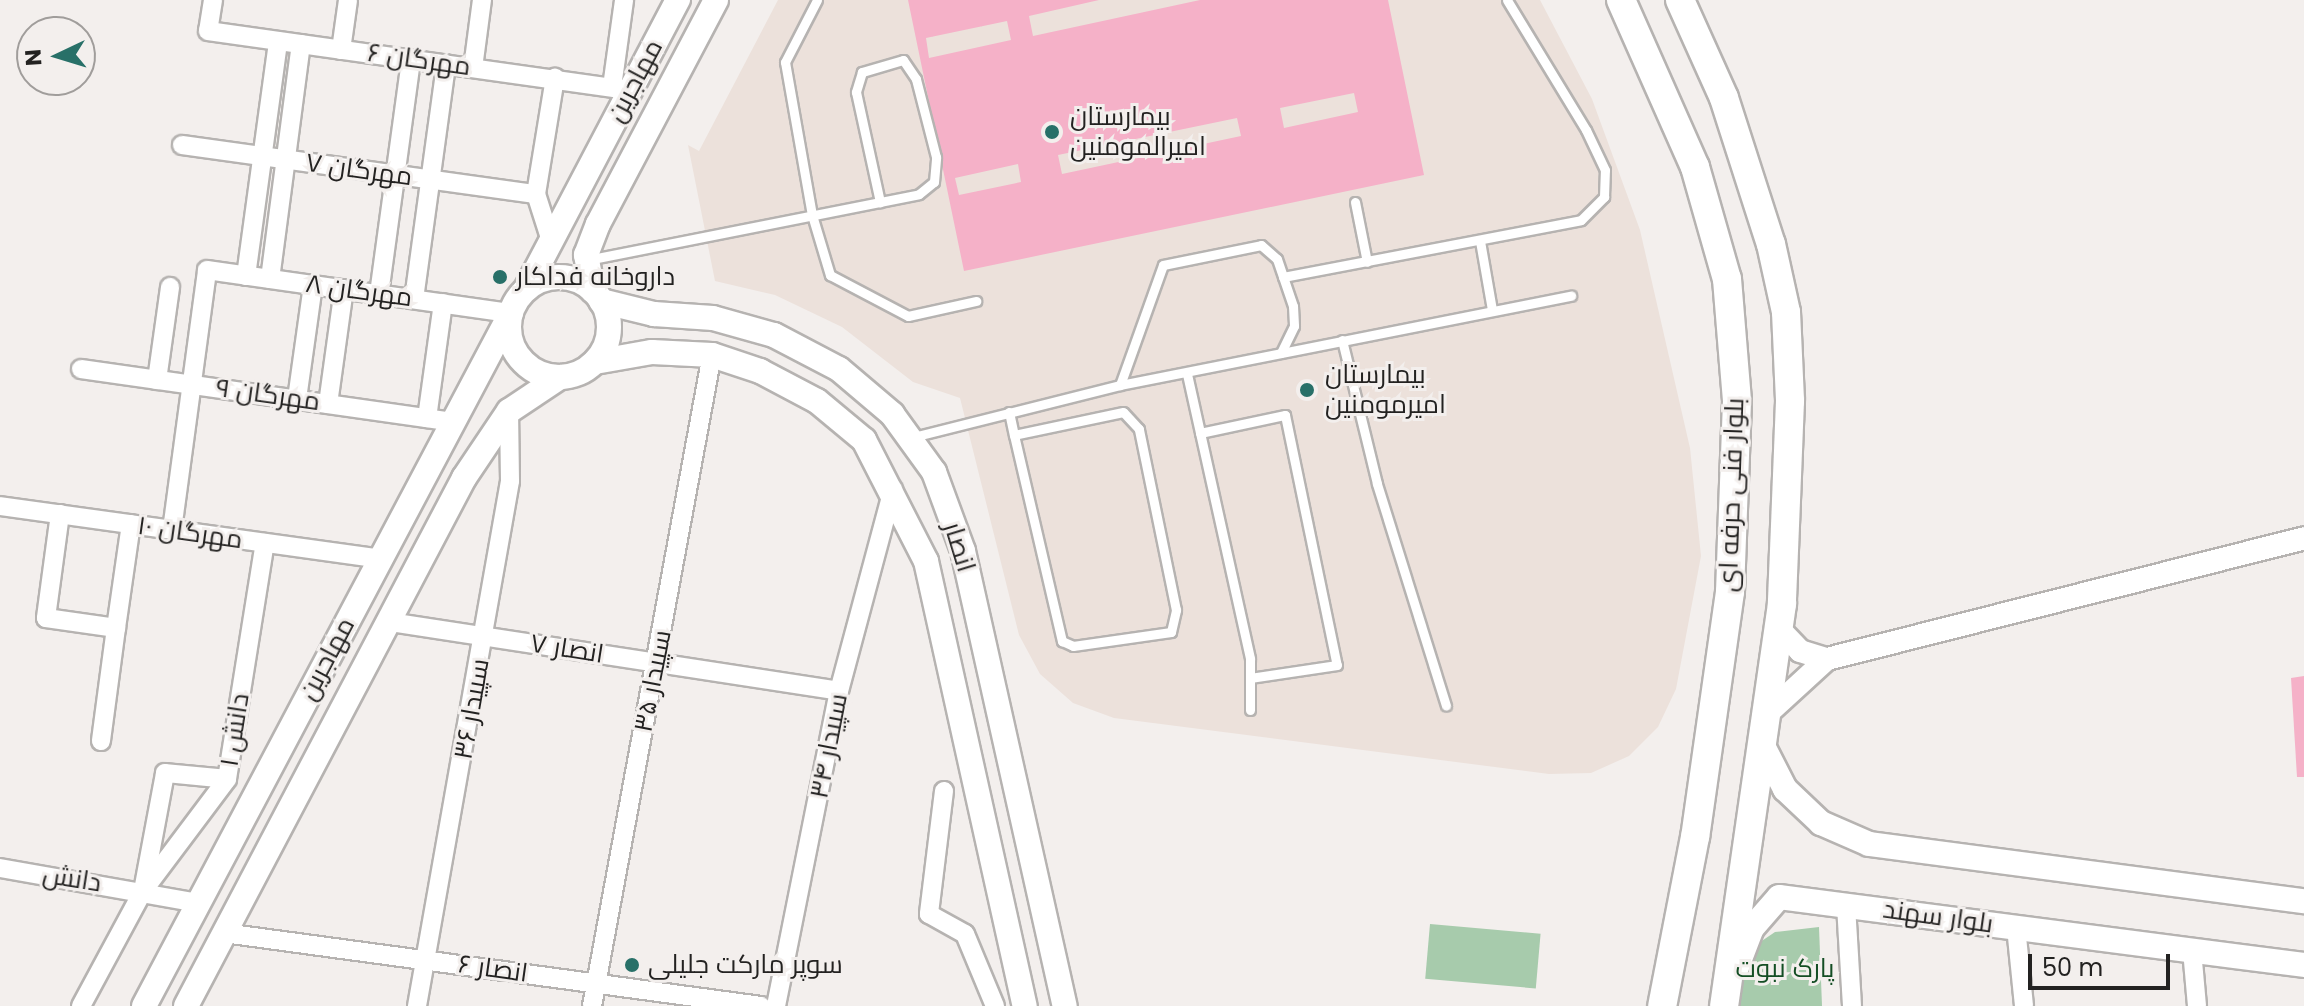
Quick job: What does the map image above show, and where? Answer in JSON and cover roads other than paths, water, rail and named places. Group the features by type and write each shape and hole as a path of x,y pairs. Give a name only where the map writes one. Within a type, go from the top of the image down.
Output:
{"main road":[{"name":"مهاجرین","path":"526,289 621,88 678,0"},
{"name":"مهاجرین","path":"597,296 587,260 598,224 716,0"},
{"name":"بلوار فنی حرفه ای","path":"1621,0 1695,167 1727,279 1737,401 1730,592 1695,837 1662,1006"},
{"name":"بلوار فنی حرفه ای","path":"1680,0 1724,98 1771,244 1786,312 1790,401 1782,604 1725,1001"},
{"path":"553,277 567,277 597,296 609,326 595,362 560,377 535,371 516,353 511,313 526,289 553,277"},
{"name":"انصار","path":"597,296 654,314 713,318 774,335 839,369 892,414 934,472 963,551 1065,1006"},
{"name":"مهاجرین","path":"144,1006 511,313"},
{"name":"انصار","path":"595,362 652,352 712,355 760,371 817,401 864,440 893,489 926,561 1025,1006"},
{"name":"مهاجرین","path":"186,1006 464,478 509,411 560,377"},
{"path":"962,721 999,713"},
{"path":"1761,742 1794,797 1821,823 1869,844 2304,901"},
{"name":"بلوار سهند","path":"1725,1001 1752,928 1779,897 2304,965"}],"street":[{"name":"مهرگان ۶","path":"213,0 208,31 621,88"},
{"path":"341,50 348,0"},
{"path":"473,68 482,0"},
{"path":"621,88 624,0"},
{"path":"246,276 278,41"},
{"path":"270,279 301,44"},
{"path":"379,294 411,59"},
{"path":"414,299 446,64"},
{"path":"551,241 536,194 555,78"},
{"name":"مهرگان ۷","path":"182,145 536,194"},
{"name":"مهرگان ۸","path":"192,385 207,270 511,313"},
{"path":"297,399 313,285"},
{"path":"157,380 170,287"},
{"path":"328,404 344,289"},
{"path":"427,418 443,303"},
{"name":"سپیدار ۳۵","path":"592,1006 712,355"},
{"name":"مهرگان ۹","path":"81,369 454,422"},
{"path":"172,530 192,385"},
{"name":"سپیدار ۳۶","path":"417,1006 485,636 510,481 509,411"},
{"name":"سپیدار ۳۴","path":"776,1006 839,691 893,489"},
{"name":"مهرگان ۱۰","path":"0,506 380,559"},
{"path":"60,514 46,618 116,628"},
{"path":"101,741 131,524"},
{"path":"1768,713 1827,659 2304,538"},
{"name":"دانش ۱","path":"143,891 227,779 265,543"},
{"path":"1782,604 1780,630 1800,651 1827,659"},
{"name":"انصار ۷","path":"390,622 839,691"},
{"path":"81,1006 143,891 165,773 227,779"},
{"path":"944,791 929,914 965,934 995,1006"},
{"name":"دانش","path":"0,868 199,903"},
{"path":"1846,905 1852,1006"},
{"path":"2016,927 2024,1006"},
{"name":"انصار ۶","path":"224,933 761,1006"},
{"path":"2192,950 2197,1006"}],"lane":[{"path":"817,0 785,62 812,215 830,275 908,316 976,301"},
{"path":"1283,277 1581,220 1604,197 1605,170 1592,143 1507,0"},
{"path":"587,260 812,215 880,202 919,194 934,182 936,157 916,79 903,60 862,72 856,92 880,202"},
{"path":"1355,202 1367,262"},
{"path":"1480,241 1492,310"},
{"path":"1120,385 1163,265 1261,245 1277,259 1294,326 1281,353"},
{"path":"910,438 1120,385 1571,296"},
{"path":"1342,340 1377,484 1446,706"},
{"path":"1187,374 1250,678 1250,710"},
{"path":"1009,412 1014,435 1062,641 1073,646 1171,632 1176,610 1139,429 1123,412 1014,435"},
{"path":"1200,433 1285,415 1337,665 1250,678"}],"place":[{"name":"بیمارستان امیرالمومنین","path":"1052,132"},
{"name":"داروخانه فداکار","path":"500,277"},
{"name":"بیمارستان امیرمومنین","path":"1307,390"},
{"name":"سوپر مارکت جلیلی","path":"632,965"}],"park label":[{"name":"پارک نبوت","path":"1785,969"}]}
